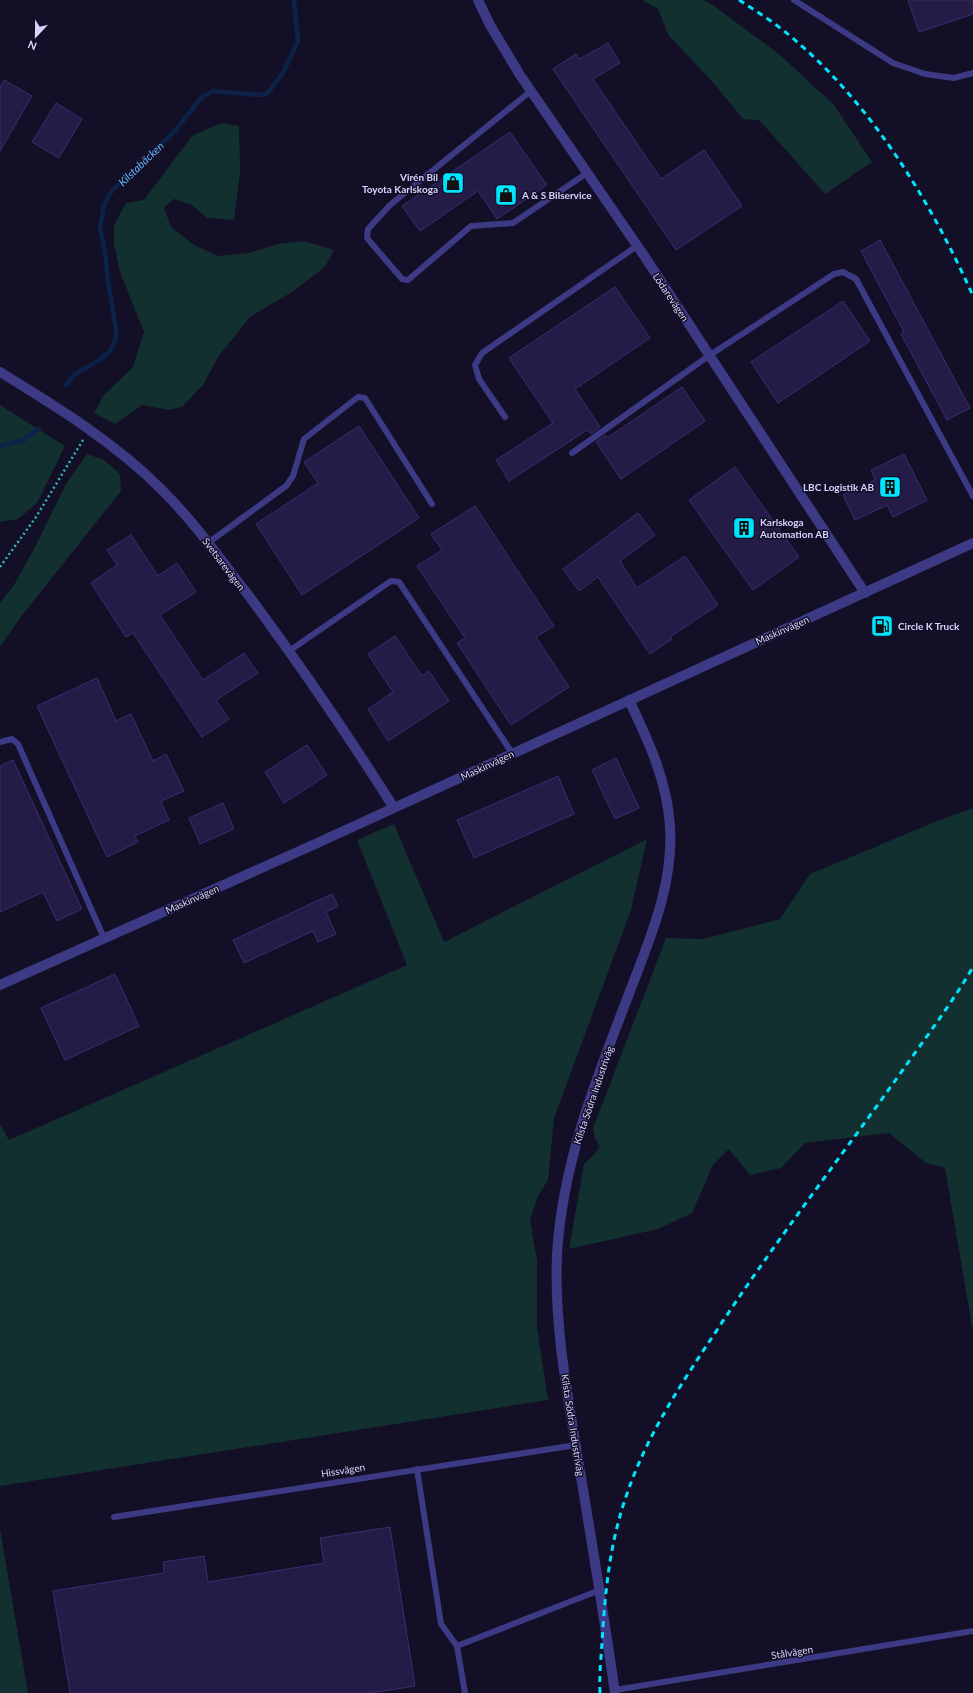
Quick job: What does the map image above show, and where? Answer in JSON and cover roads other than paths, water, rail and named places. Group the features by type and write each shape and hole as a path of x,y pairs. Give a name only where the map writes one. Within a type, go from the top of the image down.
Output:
{"street":[{"name":"Lödarevägen","path":"478,0 490,25 531,91 710,355 865,593"},
{"name":"Svetsarevägen","path":"0,372 40,396 89,429 162,490 188,517 289,651 351,741 394,808"},
{"name":"Maskinvägen","path":"0,985 394,808 973,543"},
{"name":"Kilsta Södra Industriväg","path":"615,1692 559,1337 557,1256 565,1187 580,1126 653,928 666,888 670,856 670,826 667,799 651,746 629,700"}],"lane":[{"path":"794,0 893,64 925,74 954,78 973,73"},
{"path":"531,91 390,205 368,230 367,238 402,279 408,280 471,226 513,223 587,173"},
{"path":"505,417 479,379 475,365 482,353 637,246"},
{"path":"572,453 710,355 834,274 843,272 856,279 973,496"},
{"path":"208,543 286,486 293,476 304,439 358,397 365,398 432,504"},
{"path":"289,651 391,581 399,582 512,753"},
{"path":"0,742 12,738 18,744 104,938"},
{"name":"Hissvägen","path":"114,1518 576,1445"},
{"path":"417,1469 441,1624 457,1646 465,1693"},
{"path":"457,1646 600,1590"},
{"name":"Stålvägen","path":"615,1692 973,1631"}],"waterway":[{"name":"Kilstabäcken","path":"66,385 74,375 101,359 111,350 116,338 105,251 100,228 104,205 111,192 175,131 201,98 213,91 260,95 268,93 284,71 298,41 294,0"},
{"name":"Kilstabäcken","path":"0,446 24,440 39,428"}],"railway":[{"path":"739,0 775,24 807,51 837,80 865,113 914,184 936,221 973,296"},
{"path":"600,1693 600,1668 605,1604 609,1566 617,1528 636,1470 656,1428 667,1408 740,1296 933,1028 973,967"}],"place":[{"name":"Virén Bil Toyota Karlskoga","path":"453,183"},
{"name":"A & S Bilservice","path":"506,195"},
{"name":"LBC Logistik AB","path":"890,487"},
{"name":"Karlskoga Automation AB","path":"744,528"},
{"name":"Circle K Truck","path":"882,626"}]}
